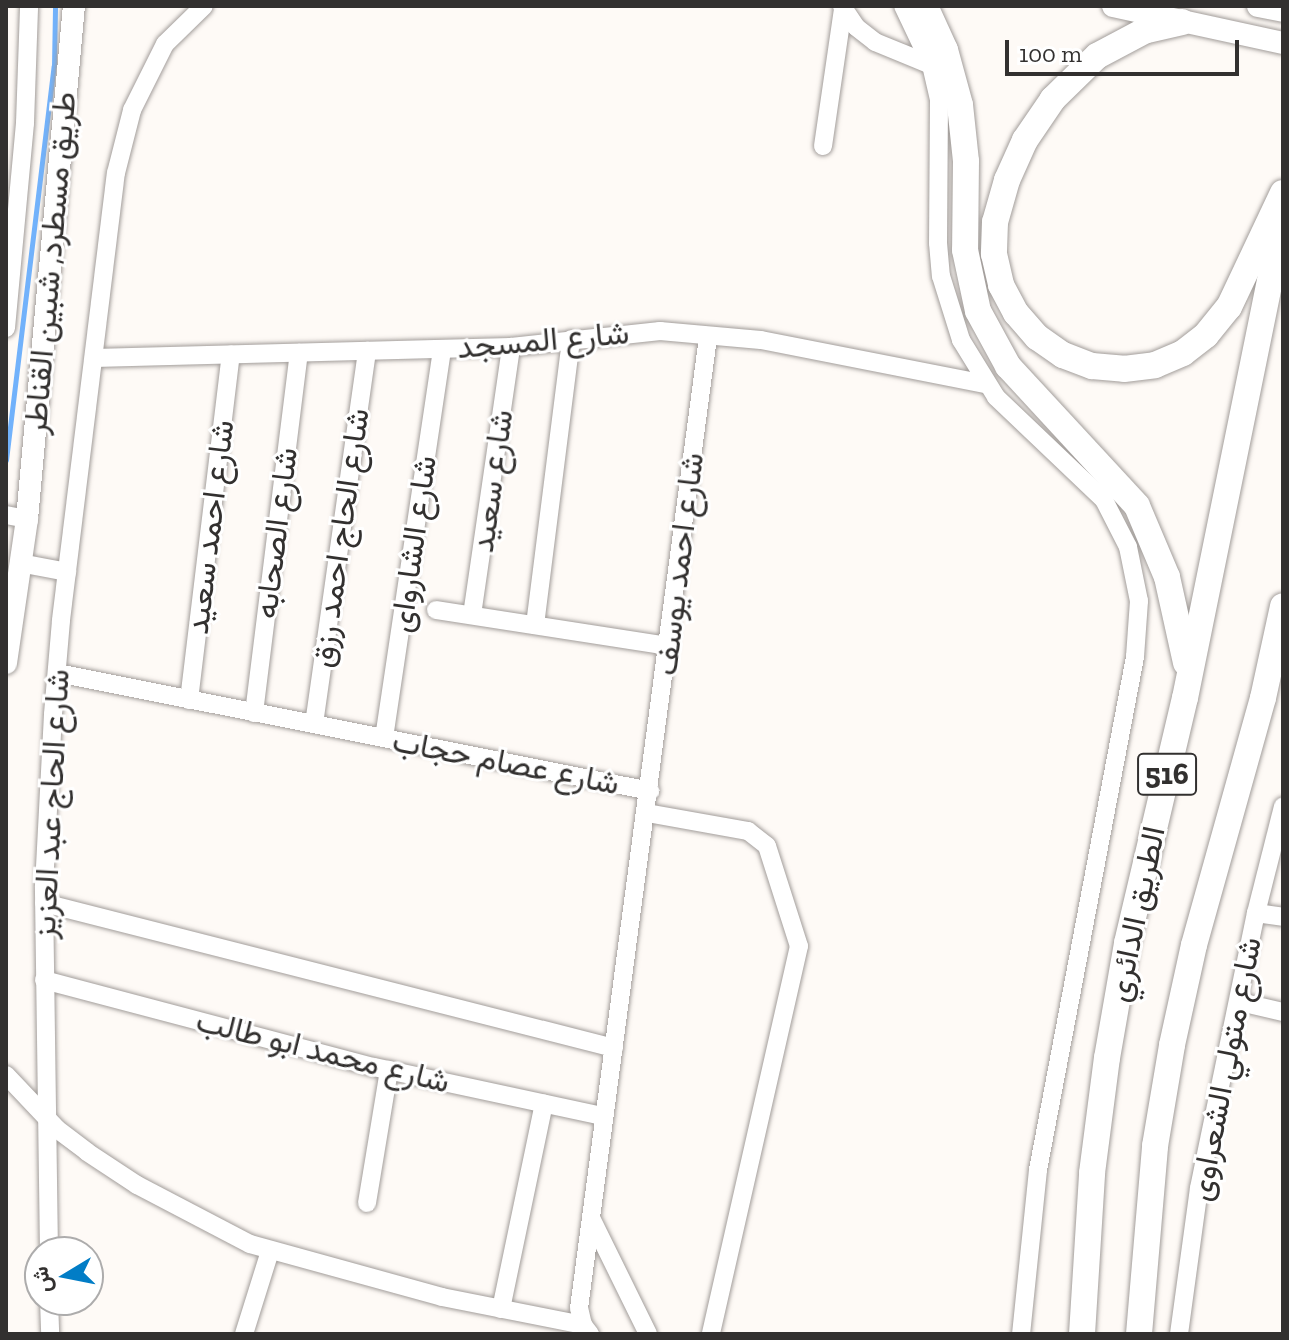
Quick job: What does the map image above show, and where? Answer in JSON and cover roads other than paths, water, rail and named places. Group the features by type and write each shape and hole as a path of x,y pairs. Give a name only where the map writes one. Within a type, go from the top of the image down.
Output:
{"highway":[{"path":"925,6 945,50 960,105 966,161 965,250 978,311 1008,366 1137,506 1175,603 1186,657 1185,698"},
{"path":"1182,22 1146,30 1097,56 1053,99 1025,140 1007,180 995,222 994,254 1001,285 1016,313 1037,337 1063,355 1092,366 1124,369 1155,365 1183,353 1206,335 1229,307 1283,193"},
{"name":"الطريق الدائري","path":"1082,1334 1092,1173 1107,1058 1127,943 1185,698 1283,218"},
{"name":"الطريق الدائري","path":"1139,1334 1155,1146 1172,1045 1194,945 1263,698 1283,606"},
{"path":"1263,698 1283,670"}],"main road":[{"name":"طريق مسطرد, شبين القناطر","path":"6,663 20,563 16,517 74,6"},
{"path":"1113,6 1283,43"},
{"path":"1258,6 1283,11"}],"street":[{"path":"6,328 15,140 29,6"},
{"name":"شارع الحاج عبد العزيز","path":"49,1236 44,903 57,673 116,173 132,110 165,44 204,6"},
{"path":"903,6 931,65 939,101 938,232 941,276 961,340 986,384 1018,421 1104,500 1128,547 1139,601 1135,657 1040,1156 1021,1334"},
{"path":"842,7 856,27 875,42 931,65"},
{"path":"823,146 842,7"},
{"name":"شارع المسجد","path":"94,358 511,347 660,331 761,340 986,384"},
{"name":"شارع احمد يوسف","path":"650,791 708,337"},
{"path":"535,625 571,339"},
{"name":"شارع سعيد","path":"472,615 511,347"},
{"name":"شارع الشارواى","path":"384,738 442,349"},
{"name":"شارع الحاج احمد رزق","path":"314,724 367,351"},
{"name":"شارع الصحابه","path":"254,713 299,353"},
{"name":"شارع احمد سعيد","path":"189,700 231,355"},
{"path":"20,563 67,572"},
{"path":"436,610 668,646"},
{"name":"شارع عصام حجاب","path":"57,673 650,791 579,1308 587,1330"},
{"name":"شارع متولي الشعراوى","path":"1179,1334 1199,1188 1256,913 1283,806"},
{"path":"647,813 748,831 767,846 799,946 711,1334"},
{"path":"44,903 614,1048"},
{"path":"1256,913 1283,917"},
{"name":"شارع محمد ابو طالب","path":"44,980 389,1070 603,1116"},
{"path":"1240,1002 1283,1012"},
{"path":"367,1203 389,1070"},
{"path":"6,1075 46,1118 87,1152 137,1185 270,1251 442,1297 587,1330"},
{"path":"501,1309 544,1103"},
{"path":"592,1220 648,1334"},
{"path":"244,1334 270,1251"}],"waterway":[{"path":"6,460 54,66 55,6"}]}
